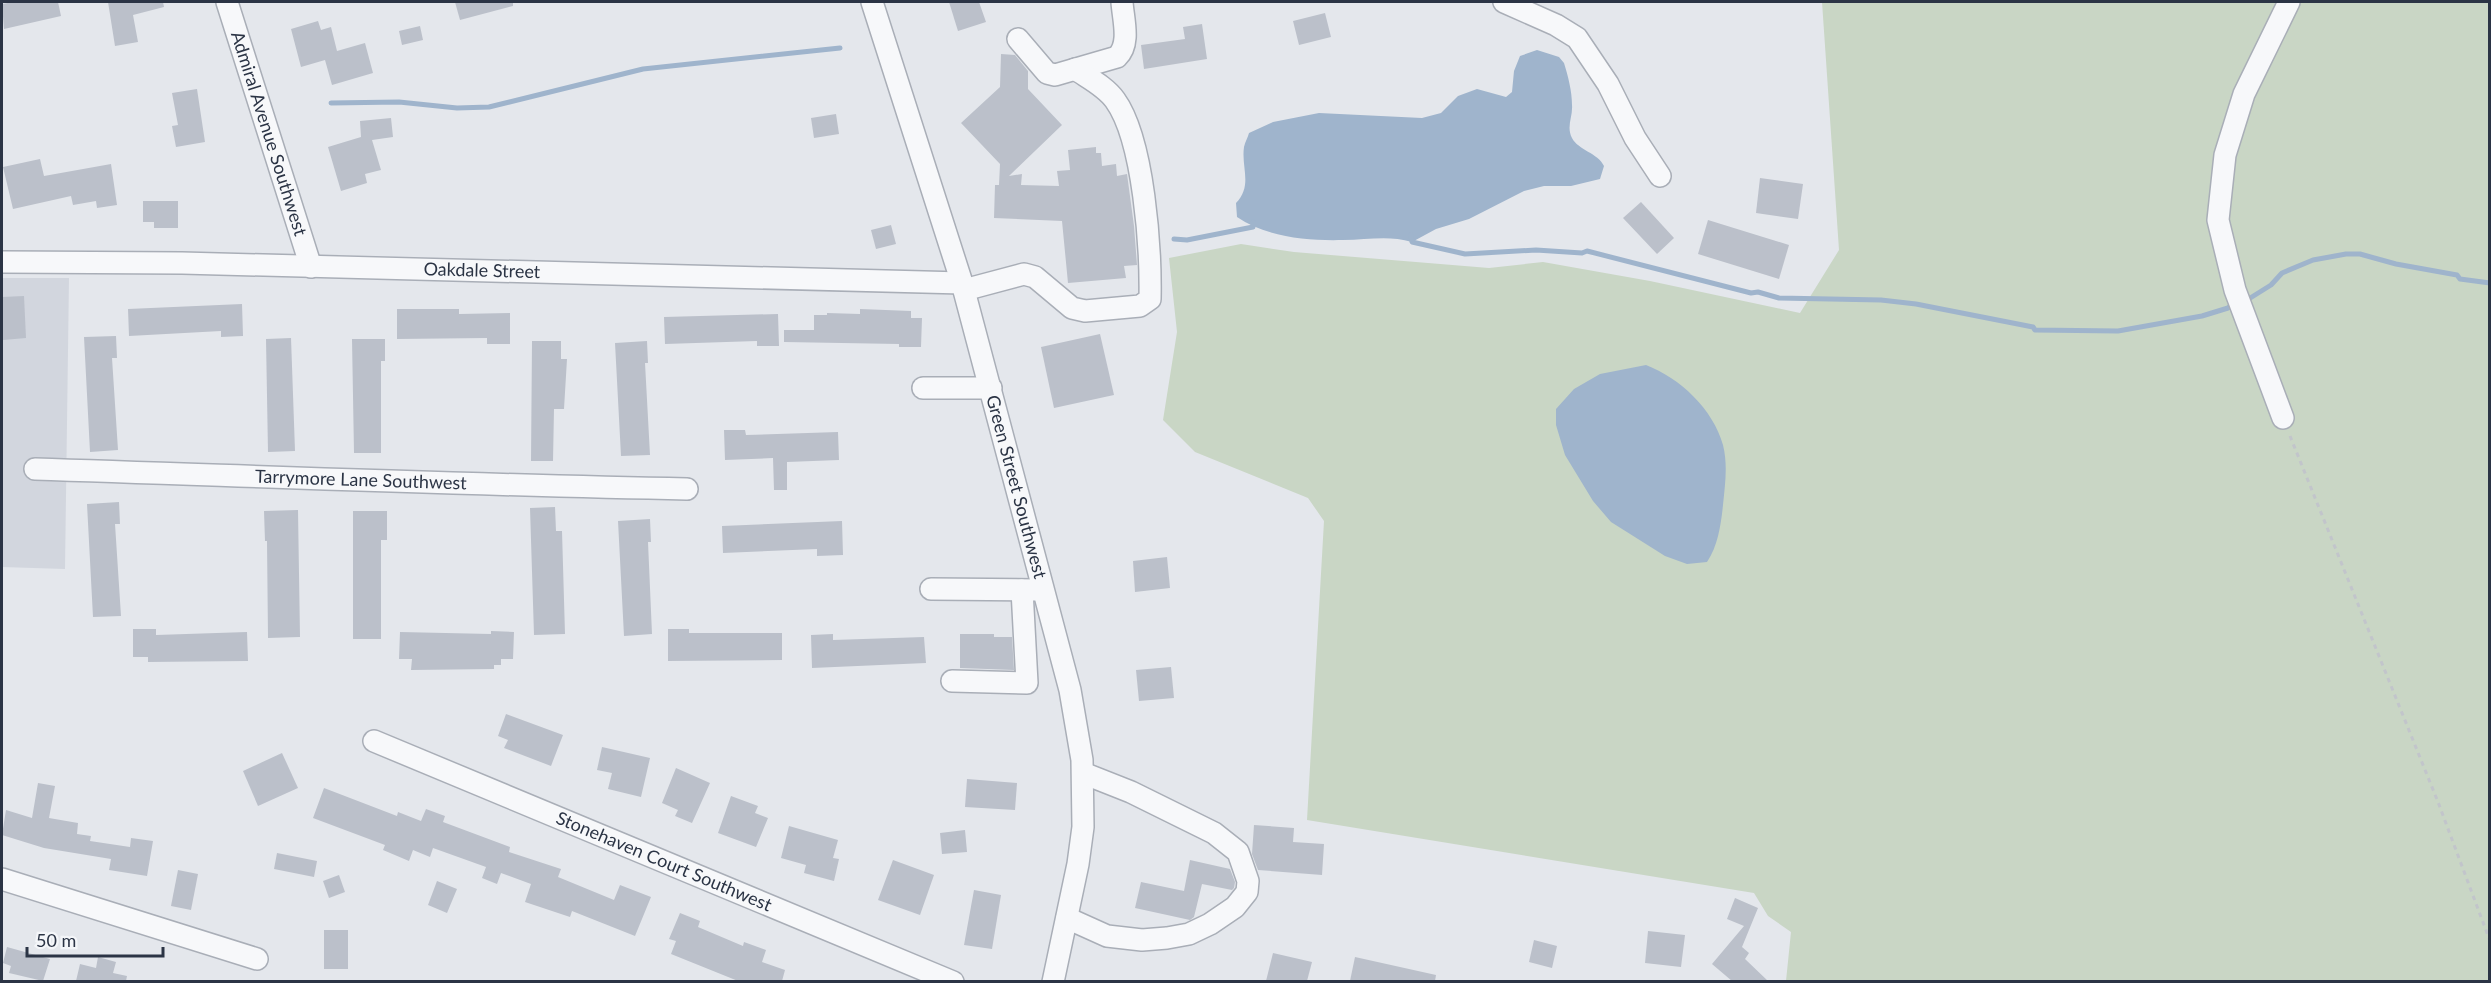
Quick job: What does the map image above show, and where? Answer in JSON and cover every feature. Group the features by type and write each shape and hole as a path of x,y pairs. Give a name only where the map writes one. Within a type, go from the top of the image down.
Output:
{"street":[{"name":"Admiral Avenue Southwest","path":"227,2 311,267"},
{"name":"Green Street Southwest","path":"872,2 963,286 1070,690 1083,773 1083,827 1059,980"},
{"path":"1018,39 1047,73 1055,75 1117,57 1122,52 1125,42 1122,2"},
{"path":"1504,2 1556,25 1576,38 1608,84 1635,138 1660,176"},
{"path":"2283,418 2235,290 2218,220 2224,155 2244,94 2289,2"},
{"name":"Oakdale Street","path":"2,262 311,267 963,286 1024,274 1035,276 1072,308 1085,311 1140,306 1150,299 1146,218 1136,151 1117,102 1108,91 1075,69"},
{"path":"923,388 991,388"},
{"name":"Tarrymore Lane Southwest","path":"35,469 479,485 687,489"},
{"path":"931,589 1045,590"},
{"path":"952,681 1027,683 1022,590"},
{"name":"Stonehaven Court Southwest","path":"374,741 953,981"},
{"path":"1067,918 1107,936 1142,940 1167,938 1189,934 1210,924 1235,907 1247,892 1248,882 1238,852 1214,833 1131,792 1083,773"},
{"path":"2,879 257,959"}],"path":[{"path":"2283,418 2438,802 2490,941"}],"shaded area":[{"path":"2,278 69,278 65,569 2,567"}],"green space":[{"path":"1822,2 2489,2 2489,981 1786,981 1791,932 1768,916 1754,893 1307,820 1324,521 1308,498 1195,452 1163,420 1177,332 1169,258 1241,244 1294,252 1489,268 1543,262 1650,281 1800,313 1839,250"}],"water":[{"path":"1537,50 1559,57 1564,63 1572,100 1570,134 1579,146 1604,166 1600,179 1571,186 1544,186 1524,191 1469,219 1436,229 1412,242 1386,238 1330,240 1288,236 1261,229 1237,217 1236,203 1244,190 1245,183 1243,155 1249,133 1273,122 1319,113 1422,118 1441,113 1458,96 1477,89 1506,97 1512,92 1514,71 1520,56"},
{"path":"1646,365 1671,378 1694,396 1712,419 1723,445 1726,475 1721,520 1716,542 1707,562 1687,564 1665,556 1611,522 1593,501 1565,455 1556,425 1556,409 1574,389 1600,374"}],"building":[{"path":"58,2 61,16 4,29 2,4"},
{"path":"108,2 163,2 164,7 133,15 138,42 115,46"},
{"path":"455,2 513,2 513,6 460,20"},
{"path":"949,2 979,2 986,22 958,31"},
{"path":"1325,13 1331,37 1299,45 1293,21"},
{"path":"318,21 321,30 331,27 337,51 365,43 373,73 332,85 325,60 301,67 291,29"},
{"path":"1202,24 1207,59 1144,69 1141,45 1185,39 1183,27"},
{"path":"420,26 423,40 402,45 399,31"},
{"path":"1001,54 1015,55 1028,71 1028,89 1062,125 1009,176 1022,174 1021,185 1059,186 1057,171 1070,170 1068,150 1096,147 1096,153 1101,153 1102,166 1116,164 1117,176 1127,174 1134,226 1137,265 1124,266 1126,278 1068,283 1062,221 994,218 995,185 999,185 1000,164 961,123 1000,87"},
{"path":"197,89 205,142 176,147 172,126 178,125 172,93"},
{"path":"836,114 839,134 814,138 811,118"},
{"path":"391,118 393,137 372,140 381,170 365,174 367,183 341,191 328,147 361,137 360,121"},
{"path":"40,159 44,176 111,164 117,205 97,208 96,201 73,205 71,196 13,209 3,167"},
{"path":"1760,178 1803,184 1798,219 1756,213"},
{"path":"143,201 178,201 178,228 154,228 154,222 143,222"},
{"path":"1641,202 1674,238 1657,254 1623,218"},
{"path":"1708,220 1789,245 1779,279 1698,254"},
{"path":"891,225 896,244 876,249 871,230"},
{"path":"24,296 26,338 3,340 2,297"},
{"path":"242,304 243,336 221,337 221,331 129,336 128,309"},
{"path":"397,309 459,309 459,314 510,313 510,344 487,344 487,338 397,339"},
{"path":"860,309 911,311 911,318 922,318 921,347 899,347 899,344 784,342 784,330 814,330 814,315 860,314"},
{"path":"778,314 779,346 757,346 757,341 665,344 664,317"},
{"path":"1100,334 1114,395 1054,408 1041,347"},
{"path":"116,336 117,358 112,358 118,450 90,452 84,337"},
{"path":"291,338 295,451 268,452 266,339"},
{"path":"352,339 385,339 385,361 381,361 381,453 354,453"},
{"path":"532,341 561,341 561,359 567,359 564,409 554,409 553,461 531,461"},
{"path":"647,341 648,363 645,363 650,455 621,456 615,343"},
{"path":"724,430 745,430 746,435 838,432 839,460 787,462 787,490 774,490 773,458 725,460"},
{"path":"119,502 120,524 115,524 121,616 93,617 87,504"},
{"path":"555,507 556,531 562,531 565,634 534,635 530,508"},
{"path":"298,510 300,637 268,638 267,541 265,541 264,511"},
{"path":"353,511 387,511 387,540 381,540 381,639 353,639"},
{"path":"650,519 651,542 648,542 652,634 624,636 618,521"},
{"path":"842,521 843,555 817,556 817,549 723,553 722,526"},
{"path":"1167,557 1170,588 1135,592 1133,561"},
{"path":"133,629 156,629 156,635 247,632 248,661 148,662 148,657 133,657"},
{"path":"668,629 689,629 689,633 782,633 782,660 668,661"},
{"path":"491,631 514,632 513,659 501,659 501,665 494,665 494,669 411,670 412,659 399,659 400,632 491,634"},
{"path":"833,634 833,640 924,637 926,663 812,668 811,635"},
{"path":"960,634 994,634 994,637 1012,637 1014,670 960,668"},
{"path":"1171,667 1174,698 1139,701 1136,670"},
{"path":"506,714 563,735 551,766 504,748 508,740 498,736"},
{"path":"602,747 650,758 641,797 608,789 612,773 597,770"},
{"path":"282,753 298,788 258,806 243,771"},
{"path":"676,768 710,783 692,823 675,816 678,810 662,803"},
{"path":"967,779 1017,783 1015,810 965,807"},
{"path":"38,783 55,786 49,818 78,823 77,834 91,836 90,841 130,847 131,838 153,841 147,876 109,870 111,859 44,848 2,835 6,810 32,818"},
{"path":"324,788 397,816 398,812 421,821 426,809 445,816 443,822 510,847 509,852 561,869 558,877 614,900 620,885 651,897 635,936 572,911 570,917 525,902 531,884 501,873 497,884 482,878 486,867 433,848 430,857 413,850 409,861 383,850 385,845 313,818"},
{"path":"731,796 758,806 755,813 768,818 756,847 718,833"},
{"path":"1254,825 1294,828 1293,842 1324,844 1322,875 1258,870 1252,854"},
{"path":"789,826 838,840 833,858 839,859 834,881 804,873 806,865 781,858"},
{"path":"965,830 967,852 942,854 940,833"},
{"path":"277,853 317,861 314,877 274,869"},
{"path":"893,860 934,875 920,915 878,900"},
{"path":"1190,860 1230,869 1235,882 1234,888 1232,890 1202,884 1194,917 1190,920 1135,908 1141,882 1184,891"},
{"path":"178,870 198,874 191,910 171,906"},
{"path":"339,875 345,892 329,898 323,881"},
{"path":"437,881 457,889 447,913 428,905"},
{"path":"974,890 1001,895 992,949 964,945"},
{"path":"1735,898 1758,908 1742,947 1749,953 1745,959 1768,981 1732,981 1712,964 1744,926 1727,919"},
{"path":"680,913 700,921 698,927 743,946 744,942 766,950 762,962 785,970 782,981 738,981 671,954 676,941 669,939"},
{"path":"324,930 348,930 348,969 324,969"},
{"path":"1648,931 1685,935 1681,967 1645,963"},
{"path":"1534,940 1557,946 1552,968 1529,962"},
{"path":"7,947 50,959 43,981 9,973 11,966 3,963"},
{"path":"1273,953 1312,962 1307,981 1266,981"},
{"path":"98,957 116,962 113,973 127,976 126,981 76,981 80,964 96,968"},
{"path":"1355,957 1436,975 1435,981 1350,981"}],"waterway":[{"path":"331,103 399,102 457,108 489,107 643,69 840,48"},
{"path":"1174,239 1187,240 1253,227 1253,222"},
{"path":"1411,235 1412,242 1465,254 1536,250 1582,253 1587,251 1751,293 1758,292 1779,298 1881,300 1916,304 2033,327 2035,330 2118,331 2202,316 2228,308 2233,303"},
{"path":"2247,300 2271,285 2282,273 2313,260 2346,254 2360,254 2396,264 2457,275 2460,279 2490,283"}]}
